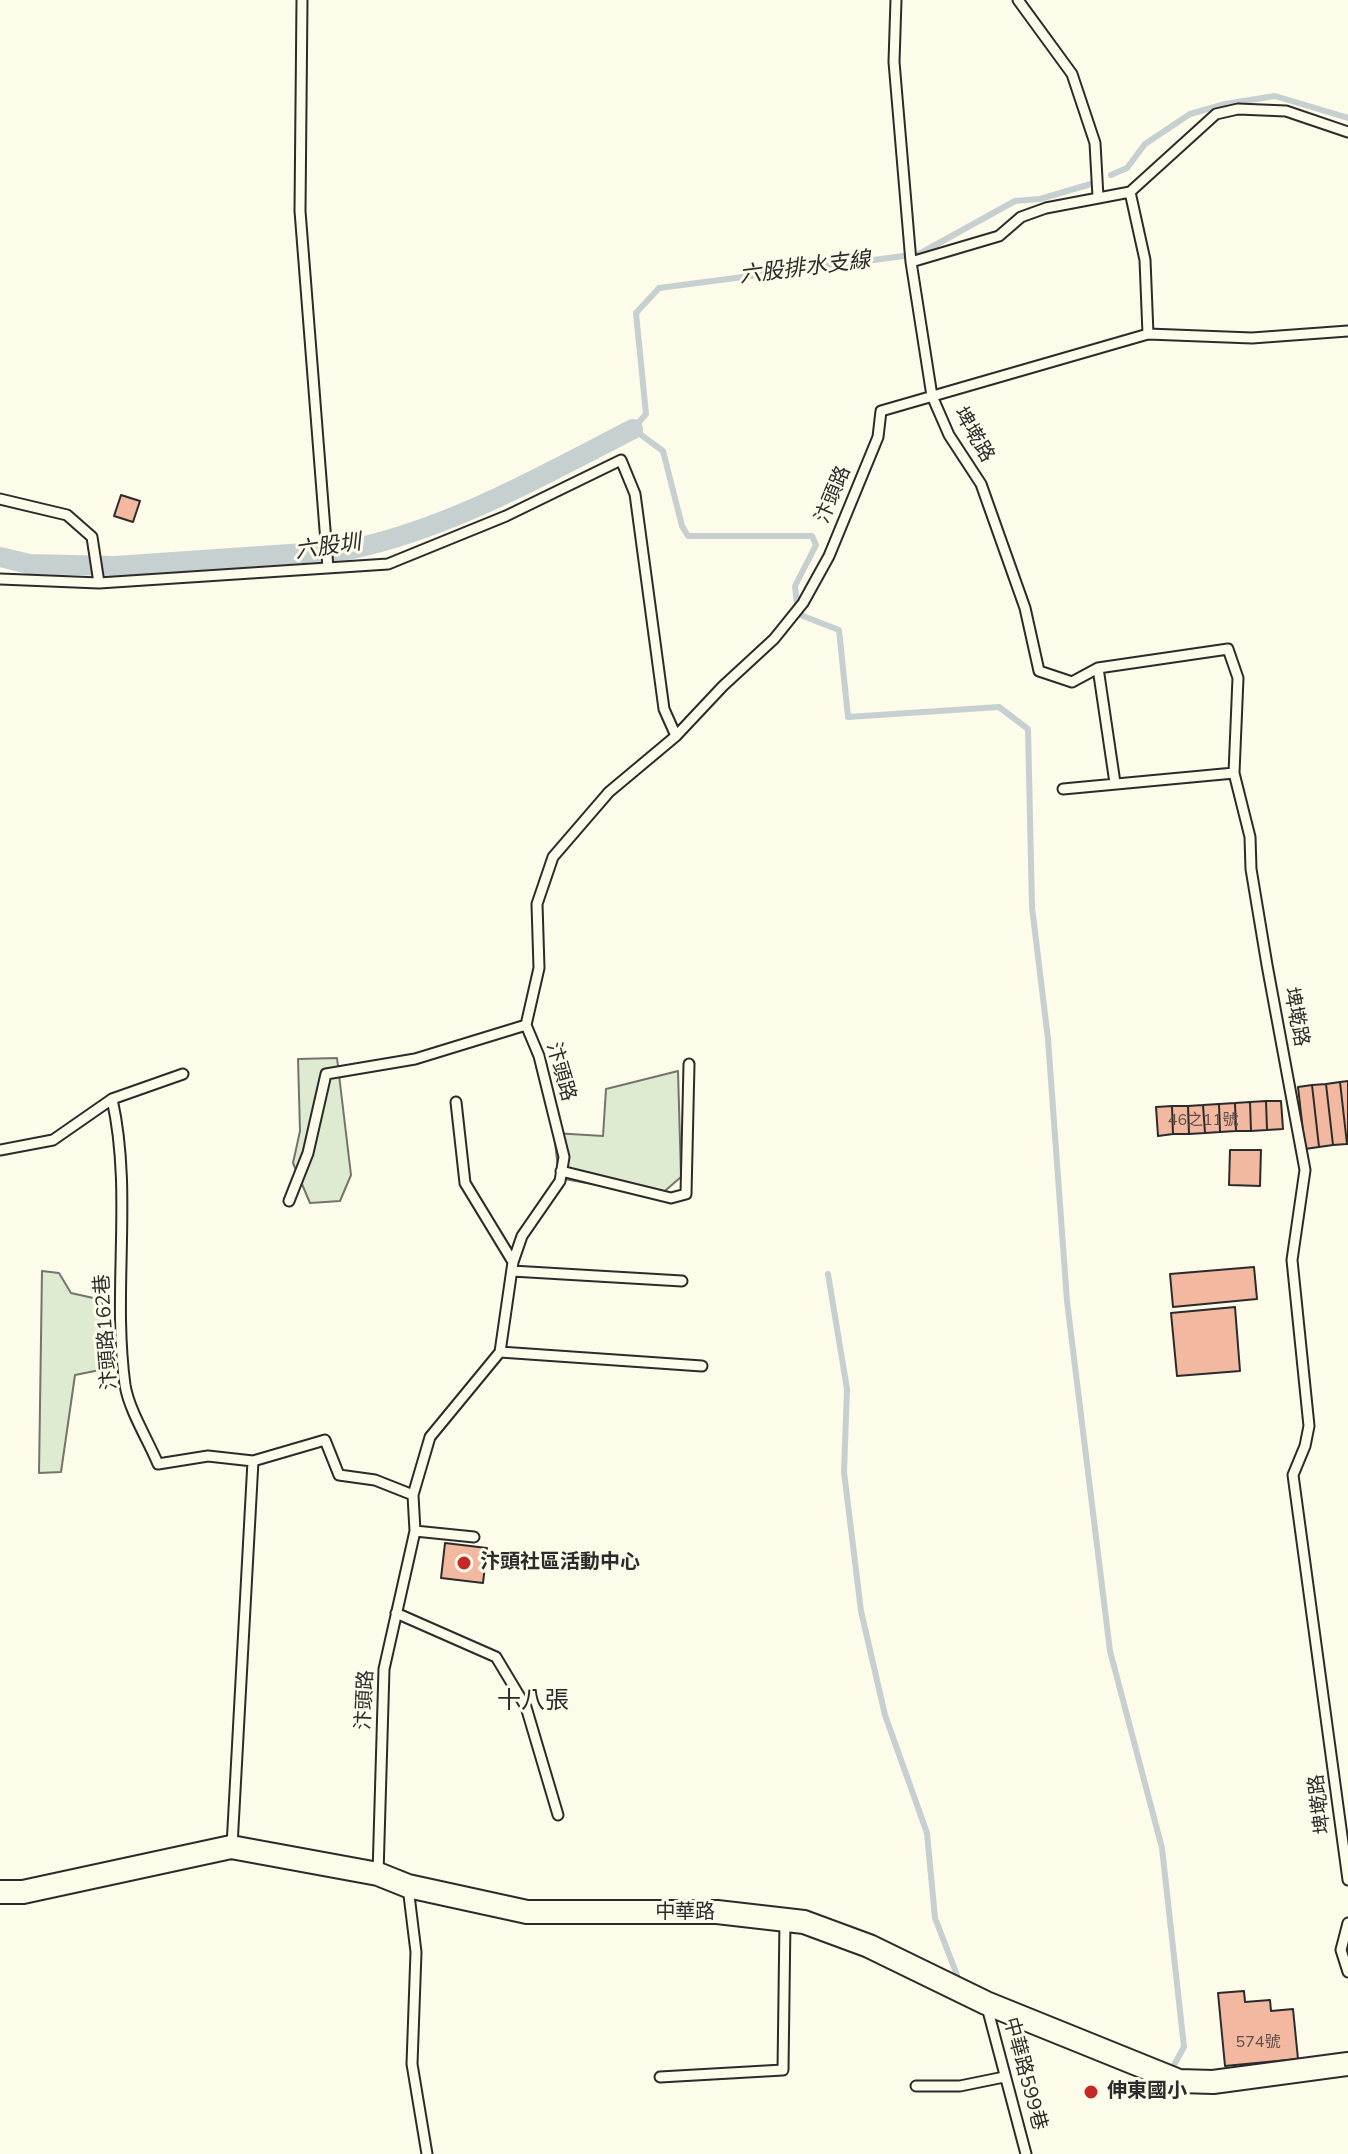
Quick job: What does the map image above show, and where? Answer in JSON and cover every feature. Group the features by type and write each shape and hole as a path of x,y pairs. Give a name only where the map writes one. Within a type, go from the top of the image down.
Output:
{"street":[{"name":"中華路","path":"0,1892 23,1892 231,1847 378,1874 408,1886 527,1912 717,1912 804,1922 869,1946 986,2003 1179,2081 1213,2082 1348,2064"}],"lane":[{"path":"302,0 300,211 327,563"},
{"name":"埤墘路","path":"896,0 894,62 911,262 932,396 949,435 981,484 1025,608 1039,671 1072,682 1098,668 1228,649 1238,678 1234,773 1250,837 1251,869 1305,1170 1292,1260 1309,1426 1305,1446 1293,1475 1348,1880"},
{"path":"1018,0 1072,74 1095,143 1098,197"},
{"path":"911,262 999,236 1021,217 1046,208 1130,192 1216,114 1238,109 1286,111 1348,132"},
{"path":"1130,192 1145,260 1148,334"},
{"name":"埤墘路","path":"932,396 1148,334 1252,338 1348,331"},
{"name":"汴頭路","path":"378,1874 384,1669 415,1531 413,1495 430,1437 500,1352 513,1267 522,1236 548,1202 564,1157 546,1083 526,1025 539,968 537,904 553,857 609,792 676,736 723,686 774,639 803,603 829,556 878,437 881,411 932,396"},
{"path":"0,579 98,578 327,563 388,564 506,516 621,460 635,494 664,709 676,736"},
{"path":"0,499 67,515 92,537 98,578"},
{"path":"1098,668 1115,783"},
{"path":"1063,789 1234,773"},
{"path":"289,1201 308,1153 326,1074 415,1059 526,1025"},
{"path":"561,1171 671,1198 686,1194 689,1064"},
{"path":"0,1150 53,1140 112,1099 183,1074"},
{"name":"汴頭路162巷","path":"112,1099 122,1143 120,1249 125,1388 158,1464 208,1456 253,1461 325,1440 339,1475 375,1480 413,1495"},
{"path":"456,1102 465,1183 513,1267 682,1281"},
{"path":"500,1352 702,1366"},
{"path":"231,1847 253,1461"},
{"path":"415,1531 474,1537"},
{"path":"396,1613 496,1657 526,1707 558,1815"},
{"path":"408,1886 416,1952 412,2064 427,2154"},
{"path":"660,2077 783,2070 785,1920"},
{"path":"1348,1923 1341,1950 1348,1972"},
{"name":"中華路599巷","path":"986,2003 1026,2154"},
{"path":"916,2086 960,2086 1004,2077"}],"green space":[{"path":"337,1058 351,1175 340,1201 310,1203 293,1163 300,1131 298,1059"},
{"path":"678,1071 681,1177 659,1196 559,1178 554,1133 603,1136 606,1089"},
{"path":"42,1271 59,1273 71,1293 102,1300 105,1369 75,1375 61,1472 39,1473"}],"building":[{"path":"121,495 140,501 133,522 114,516"},
{"path":"1348,1081 1348,1144 1347,1144 1340,1082"},
{"path":"1340,1082 1347,1144 1333,1145 1326,1084"},
{"path":"1326,1084 1333,1145 1319,1147 1312,1085"},
{"path":"1312,1085 1319,1147 1305,1149 1298,1087"},
{"path":"1266,1101 1281,1101 1283,1129 1267,1130"},
{"path":"1266,1101 1267,1130 1251,1131 1250,1102"},
{"path":"1250,1102 1251,1131 1236,1131 1235,1103"},
{"path":"1235,1103 1236,1131 1220,1132 1219,1104"},
{"path":"1219,1104 1220,1132 1205,1133 1203,1105"},
{"path":"1203,1105 1205,1133 1189,1134 1188,1106"},
{"path":"1172,1106 1188,1106 1189,1134 1173,1134"},
{"path":"1172,1106 1173,1134 1158,1136 1156,1107"},
{"path":"1230,1150 1261,1150 1260,1186 1229,1185"},
{"path":"1254,1267 1257,1299 1173,1307 1170,1274"},
{"path":"1235,1307 1240,1371 1177,1376 1171,1313"},
{"name":"汴頭社區活動中心","path":"445,1543 487,1548 483,1583 441,1578"},
{"path":"1244,1991 1245,2002 1270,2000 1271,2011 1293,2009 1298,2059 1225,2066 1218,1993"}],"waterway":[{"name":"六股排水支線","path":"1111,175 1127,168 1145,144 1190,114 1225,104 1275,96 1348,118"},
{"path":"1091,184 1040,199 1015,201 919,254 659,288 636,313 646,414 633,429 663,451 682,526 688,536 812,536 816,545 795,586 798,614 839,630 848,717 999,707 1028,729 1032,907 1048,1039 1067,1301 1110,1651 1162,1848 1184,2047 1174,2065"},
{"name":"六股圳","path":"0,557 29,564 115,566 348,550 386,541 459,515 633,429"},
{"path":"828,1274 847,1389 844,1472 861,1611 885,1715 927,1833 935,1918 957,1975"}],"place":[{"name":"汴頭社區活動中心","path":"464,1563"},
{"name":"伸東國小","path":"1091,2092"}],"district":[{"name":"十八張","path":"533,1702"}]}
